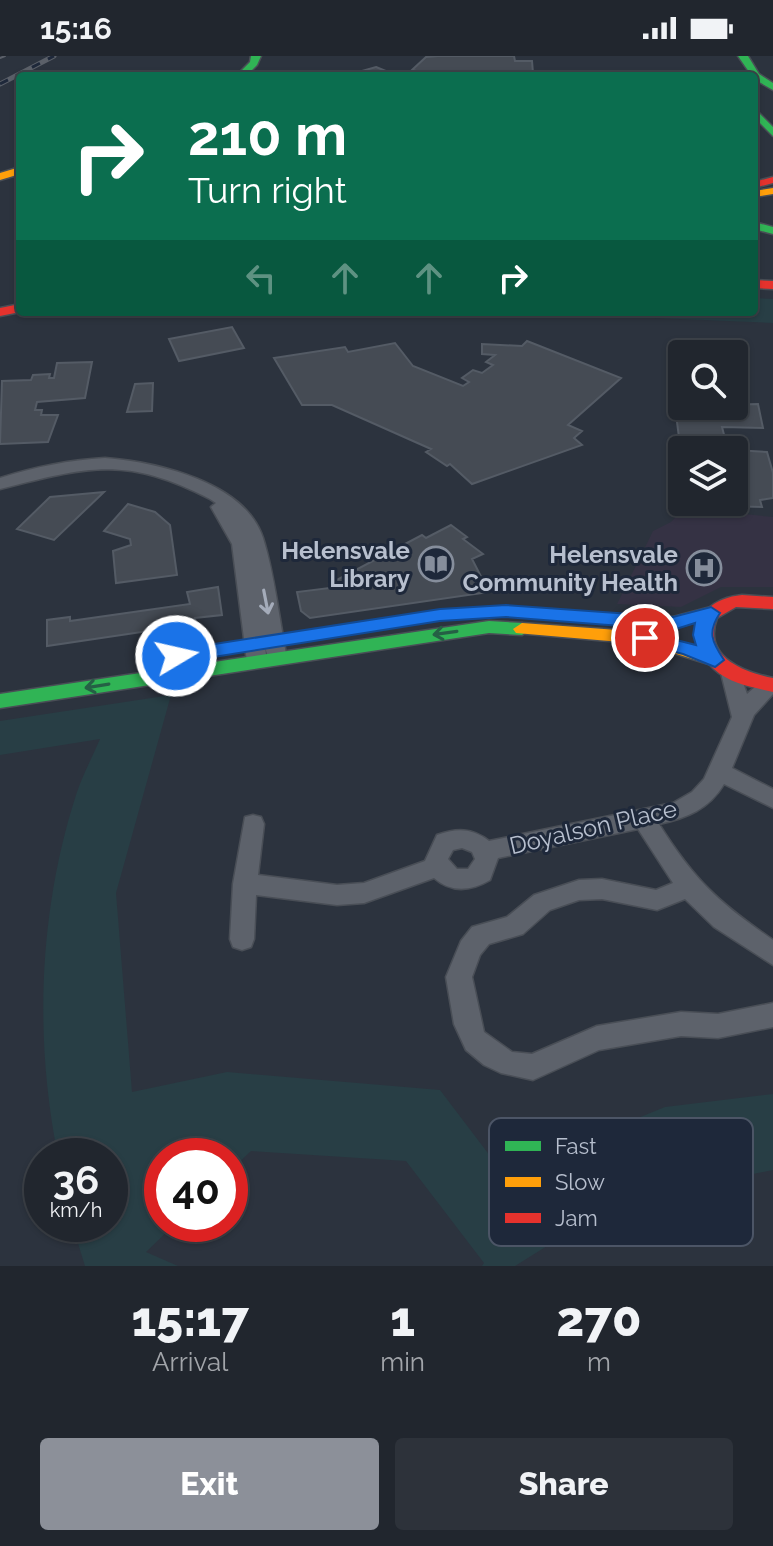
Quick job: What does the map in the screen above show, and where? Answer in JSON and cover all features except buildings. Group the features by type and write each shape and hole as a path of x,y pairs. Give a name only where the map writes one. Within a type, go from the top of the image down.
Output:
{"main road":[{"path":"758,116 773,133"},
{"path":"455,613 506,611 673,623 711,613 736,601 773,603"},
{"path":"711,613 704,623 702,635 706,648 723,666"},
{"path":"0,682 489,627 645,638 688,649 772,685"},
{"path":"0,701 265,652 350,629"}],"street":[{"path":"0,484 58,467 98,463 153,468 191,480 219,495 247,521 254,537 265,652"},
{"path":"723,666 741,714"},
{"name":"Doyalson Place","path":"245,884 337,895 364,893 438,866 449,877 458,880 475,878 486,866 485,851 678,811 701,798 719,771 741,714 757,694 772,685"},
{"path":"719,771 773,799"},
{"path":"644,819 675,870 717,915 773,954"},
{"path":"242,939 253,824"},
{"path":"690,886 657,900 602,889 579,890 542,902 514,926 481,935 470,949 459,977 467,1024 475,1041 493,1056 510,1064 533,1067 597,1038 681,1024 718,1026 773,1015"}],"shaded area":[{"path":"758,298 773,299 773,323 606,316 758,316"},
{"name":"Helensvale Community Health","path":"677,516 773,517 773,587 721,587 681,607 617,604 653,531"},
{"path":"171,695 116,893 132,1092 227,1072 440,1090 489,1155 489,1246 547,1246 515,1266 482,1266 484,1263 406,1161 251,1151 248,1154 248,1138 144,1138 144,1242 156,1242 146,1252 178,1266 85,1266 78,1242 128,1242 128,1138 55,1138 45,1066 44,974 54,883 64,839 78,788 100,739 0,755 0,721"},
{"path":"773,1094 773,1170 753,1174 753,1118 638,1118 665,1107"}],"tram line":[{"path":"0,58 5,56"}],"railway":[{"path":"23,72 54,56"},
{"path":"0,84 16,76"}],"traffic: fast":[{"path":"245,72 256,56"},
{"path":"743,56 753,72"},
{"path":"758,77 772,87"},
{"path":"758,116 773,133"},
{"path":"758,226 773,231"},
{"path":"0,701 489,627 522,629"}],"traffic: slow":[{"path":"0,177 16,171"},
{"path":"758,193 773,191"},
{"path":"631,620 673,623 711,613"},
{"path":"522,629 645,638 715,660"}],"traffic: jam":[{"path":"758,184 773,180"},
{"path":"758,284 773,285"},
{"path":"0,312 16,309"},
{"path":"773,603 742,601 724,604 709,616 705,633 706,642 721,665 739,676 773,685"}],"place":[{"name":"Helensvale Library","path":"436,564"},
{"name":"Helensvale Community Health","path":"704,568"}],"route":[{"path":"176,656 440,615 506,611 673,623 711,613 704,623 702,635 706,648 715,660 645,638"}]}
